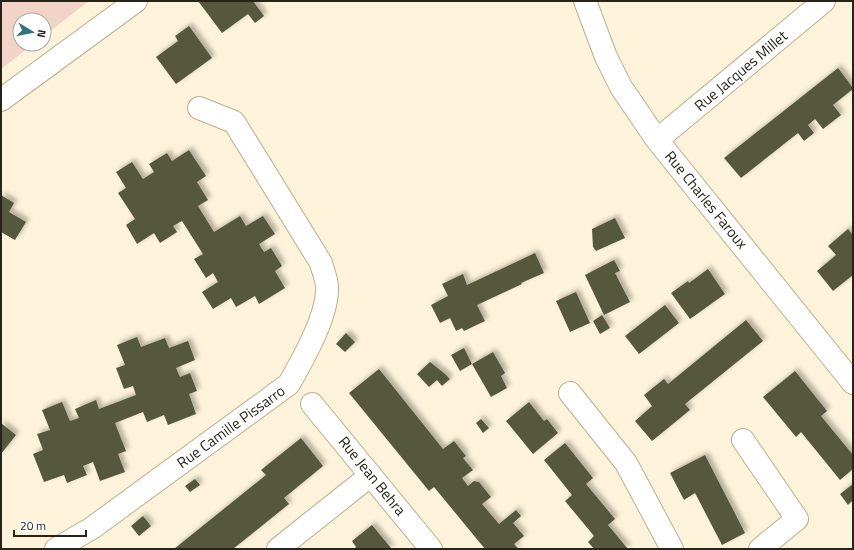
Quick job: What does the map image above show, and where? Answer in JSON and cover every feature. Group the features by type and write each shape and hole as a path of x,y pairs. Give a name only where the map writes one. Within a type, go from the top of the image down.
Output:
{"street":[{"path":"1,100 136,1"},
{"name":"Rue Charles Faroux","path":"585,1 606,57 621,87 657,140 853,383"},
{"name":"Rue Jacques Millet","path":"657,140 824,1"},
{"name":"Rue Camille Pissarro","path":"56,549 92,528 289,384 300,364 323,313 327,286 321,263 234,122 199,108"},
{"path":"570,393 626,463 672,549"},
{"name":"Rue Jean Behra","path":"312,404 431,549"},
{"path":"743,440 797,519 760,549"},
{"path":"278,549 371,475"}],"shaded area":[{"path":"1,1 89,1 52,30 52,12 12,12 12,52 23,52 1,69"}],"building":[{"path":"198,1 253,1 264,16 255,23 248,14 222,33"},
{"path":"189,26 212,58 176,84 156,57 178,41 175,36"},
{"path":"838,68 853,88 833,105 841,115 823,129 815,119 808,125 814,133 804,141 798,133 741,178 724,158"},
{"path":"189,150 206,176 197,182 208,200 198,206 214,232 240,216 246,226 263,216 275,234 259,244 264,252 271,248 282,266 275,271 285,288 259,304 255,296 236,307 231,298 213,309 202,292 218,282 213,273 206,278 194,259 203,254 182,221 173,226 177,232 160,243 154,233 137,244 126,225 135,219 118,193 126,188 116,172 132,162 143,179 154,172 149,164 167,153 172,161"},
{"path":"1,195 14,203 9,212 26,222 15,240 1,232"},
{"path":"615,218 625,238 596,251 593,247 592,229"},
{"path":"848,229 853,235 853,275 833,291 817,271 836,255 828,246"},
{"path":"535,253 544,273 477,305 485,321 464,331 462,328 456,331 450,318 440,323 431,305 448,296 442,284 463,274 467,285"},
{"path":"614,260 620,271 615,273 630,302 604,315 585,275"},
{"path":"708,269 725,294 690,319 671,293 688,281 689,283"},
{"path":"576,292 590,323 570,332 556,301"},
{"path":"665,305 679,323 639,354 625,336"},
{"path":"602,315 610,328 600,334 593,321"},
{"path":"746,320 763,341 685,404 690,410 652,441 635,421 652,406 644,395 664,379 668,384"},
{"path":"346,333 355,342 345,352 336,344"},
{"path":"137,337 141,347 165,338 169,348 188,341 195,360 176,368 180,377 190,373 197,391 189,394 196,414 168,425 164,415 147,422 143,412 115,423 126,451 118,454 125,472 100,481 93,462 83,466 87,475 67,483 64,475 44,482 33,454 43,450 37,434 50,430 42,410 62,402 70,421 79,418 75,409 96,400 99,409 136,395 133,386 124,389 116,368 125,365 117,345"},
{"path":"464,348 472,364 460,371 451,355"},
{"path":"493,352 505,373 501,376 507,388 491,397 472,364"},
{"path":"430,362 450,379 442,386 437,380 429,387 417,374"},
{"path":"379,369 443,449 454,441 466,456 463,458 473,470 462,478 468,486 474,481 479,482 491,497 482,504 499,524 516,510 521,516 513,523 524,536 514,544 519,549 485,549 434,487 429,491 349,393"},
{"path":"795,371 827,411 821,416 853,455 853,469 840,480 801,432 796,437 763,397"},
{"path":"529,402 544,421 547,419 558,433 533,454 506,421"},
{"path":"481,419 489,428 483,433 476,423"},
{"path":"1,423 16,435 1,454"},
{"path":"301,438 323,466 284,498 289,504 233,549 174,549 266,475 261,470"},
{"path":"565,443 593,478 586,484 615,519 608,525 628,549 594,549 588,542 594,536 565,501 572,495 544,460"},
{"path":"705,455 745,533 722,545 695,493 684,500 670,473"},
{"path":"195,479 200,485 190,492 185,486"},
{"path":"853,484 853,500 848,505 840,494"},
{"path":"143,516 151,526 139,536 131,526"},
{"path":"372,525 392,549 354,549 356,547 352,541"}]}
